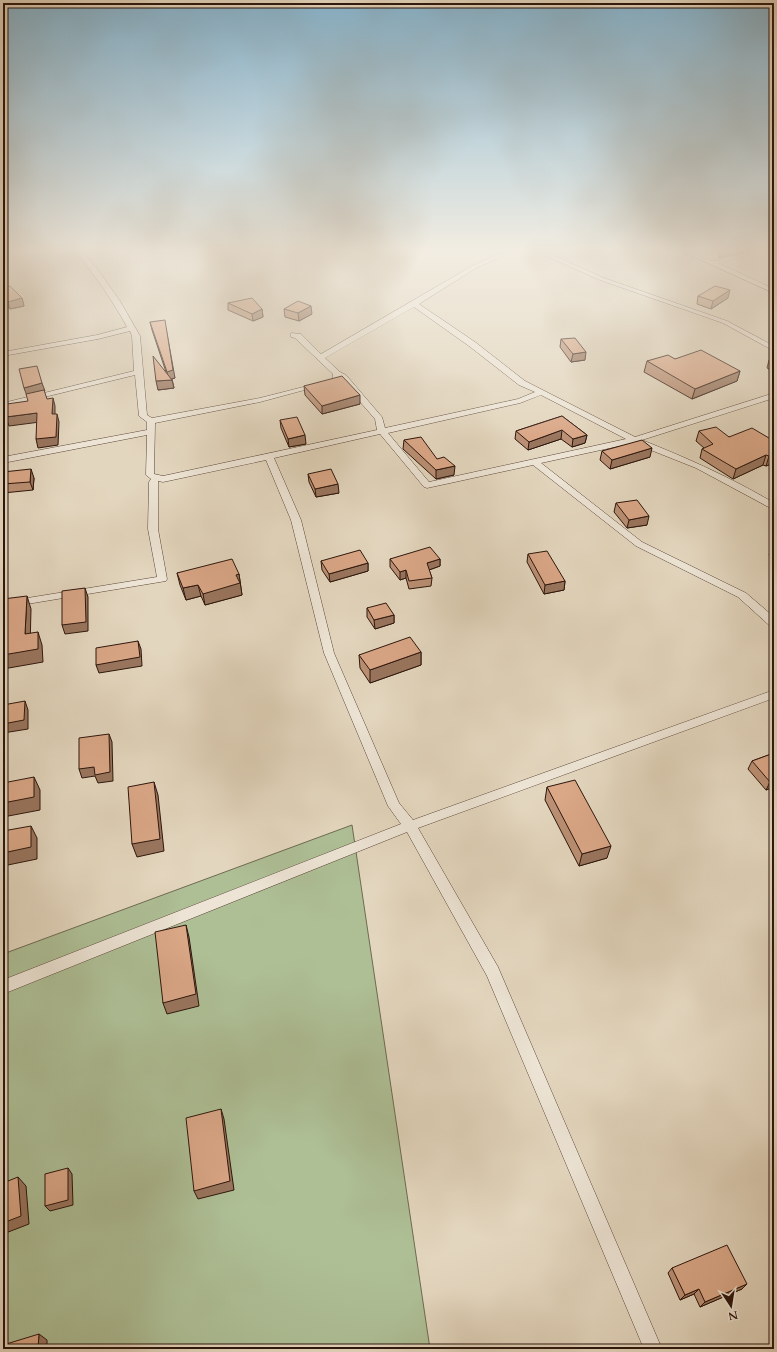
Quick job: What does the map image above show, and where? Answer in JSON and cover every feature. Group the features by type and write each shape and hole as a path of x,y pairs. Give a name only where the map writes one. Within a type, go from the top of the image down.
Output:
{"street":[{"path":"123,313 136,336 143,416 151,421 260,400 330,382 336,378 337,374"},
{"path":"320,358 398,313"},
{"path":"427,313 472,344 522,383 634,440 699,466 774,507"},
{"path":"700,313 725,322 774,349"},
{"path":"3,354 98,337 131,328"},
{"path":"294,335 298,336 337,374 343,377 379,419 381,430 428,485 634,440 774,394"},
{"path":"3,405 138,372"},
{"path":"151,421 150,475 163,479 269,457 381,430 520,401 540,393"},
{"path":"3,460 151,432"},
{"path":"269,457 296,520 329,653 394,806 411,826 492,972 653,1349"},
{"path":"535,462 639,544 742,595 774,624"},
{"path":"3,605 162,579 153,530 153,482 156,478"},
{"path":"3,987 411,826 774,694"}],"green space":[{"path":"352,825 430,1349 3,1349 3,954"}],"building":[{"path":"165,320 173,370 167,372 150,322"},
{"path":"575,338 586,352 573,354 561,339"},
{"path":"701,350 740,371 695,389 647,361 668,355 675,359"},
{"path":"153,356 172,380 156,381"},
{"path":"774,358 774,363 769,360"},
{"path":"37,366 42,383 24,388 19,369"},
{"path":"342,376 360,395 322,406 304,386"},
{"path":"44,390 47,399 53,398 52,414 57,414 56,437 36,439 37,413 6,417 7,404 28,401 26,394"},
{"path":"562,416 587,435 573,439 562,430 529,442 516,431"},
{"path":"297,417 305,435 288,439 280,420"},
{"path":"716,427 729,437 752,428 774,441 774,454 769,456 766,455 736,469 702,449 713,444 699,431"},
{"path":"421,437 437,459 444,457 455,466 436,470 404,440"},
{"path":"642,440 652,448 612,460 602,451"},
{"path":"31,469 30,482 3,484 3,472"},
{"path":"331,469 338,484 315,489 308,474"},
{"path":"637,500 649,516 629,520 616,503"},
{"path":"430,547 440,559 427,563 432,578 409,581 406,570 400,572 390,559"},
{"path":"360,550 368,563 329,574 321,561"},
{"path":"547,551 565,581 545,585 528,554"},
{"path":"232,559 239,574 236,575 240,583 203,594 198,585 183,588 177,573"},
{"path":"85,588 86,622 62,625 62,591"},
{"path":"27,596 25,634 38,632 38,649 3,655 3,599"},
{"path":"386,603 394,615 374,620 367,608"},
{"path":"410,637 421,652 370,670 359,655"},
{"path":"138,641 140,657 96,665 96,648"},
{"path":"25,701 24,720 3,724 3,705"},
{"path":"109,734 110,772 95,775 94,767 79,769 79,738"},
{"path":"774,753 774,780 770,782 752,761"},
{"path":"34,777 34,797 3,803 3,783"},
{"path":"575,780 611,846 582,854 547,787"},
{"path":"154,782 160,839 132,844 128,787"},
{"path":"31,826 31,847 3,853 3,831"},
{"path":"186,925 196,994 163,1003 155,932"},
{"path":"221,1109 230,1181 194,1191 186,1118"},
{"path":"68,1168 68,1200 45,1206 45,1174"},
{"path":"18,1177 21,1216 3,1223 3,1183"},
{"path":"727,1245 747,1284 705,1302 699,1289 685,1295 672,1268"},
{"path":"39,1334 38,1349 3,1349 3,1345"}]}
